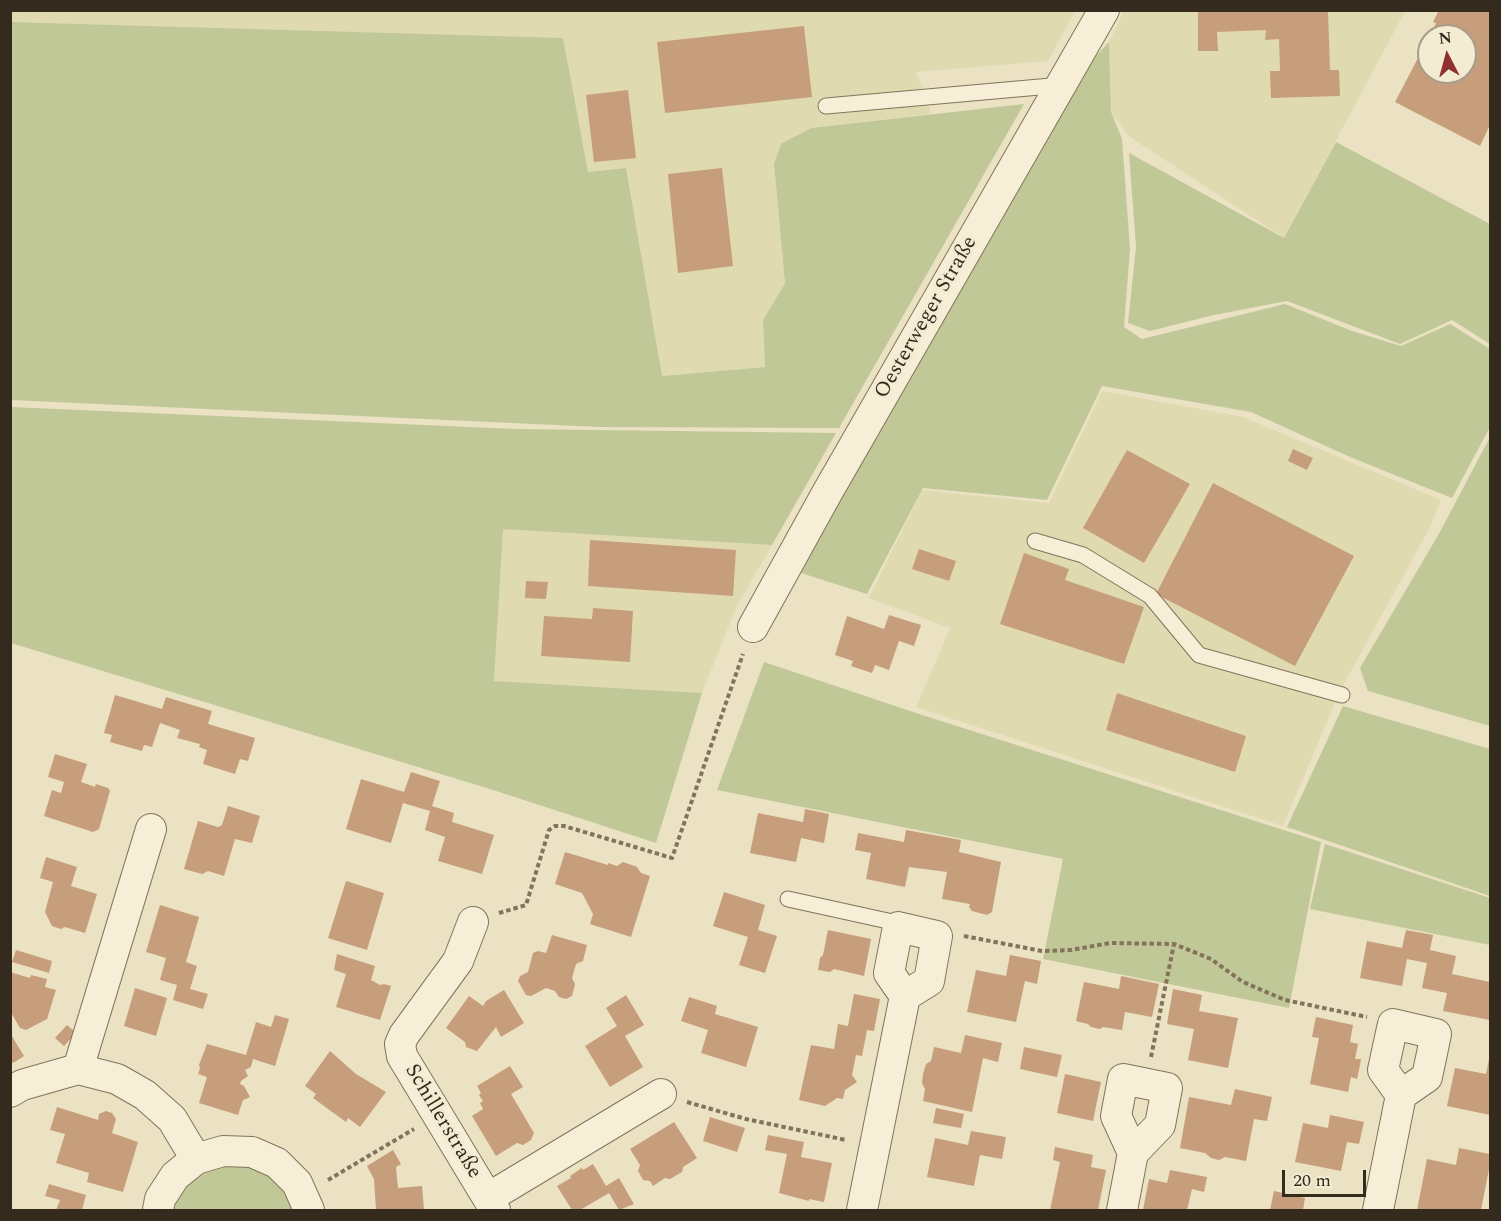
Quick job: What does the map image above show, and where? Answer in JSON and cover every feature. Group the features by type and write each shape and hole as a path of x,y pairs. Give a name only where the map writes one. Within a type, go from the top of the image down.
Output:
{"street":[{"name":"Oesterweger Straße","path":"753,627 827,492 1104,10"},
{"path":"78,1069 151,829"},
{"name":"Schillerstraße","path":"473,922 458,961 404,1035 400,1044 402,1056 492,1204 661,1094"},
{"path":"862,1210 905,996 889,973 898,927 937,936 929,981 905,996"},
{"path":"1378,1210 1401,1095 1427,1077 1436,1034 1393,1024 1383,1070 1401,1095"},
{"path":"10,1092 22,1085 78,1069 117,1079 145,1095 172,1119 196,1159"},
{"path":"1122,1210 1133,1153 1160,1125 1167,1088 1146,1084"},
{"path":"158,1210 160,1199 175,1176 196,1159 223,1151 252,1152 277,1163 297,1183 309,1210"}],"lane":[{"path":"826,106 1062,85"},
{"path":"1035,541 1083,555 1150,596 1199,655 1342,695"},
{"path":"788,899 888,921 898,927"}],"path":[{"path":"473,922 526,905 549,830 555,826 564,826 672,858 753,627"},
{"path":"937,936 951,933 1042,951 1071,950 1110,943 1174,944 1211,959 1243,982 1285,1000 1393,1024"},
{"path":"1146,1084 1174,944"},
{"path":"661,1094 746,1119 875,1146"},
{"path":"297,1183 327,1180 437,1115"}],"shaded area":[{"path":"11,10 1075,11 1048,61 916,72 931,114 811,128 774,164 785,283 763,320 765,367 661,376 626,168 588,172 562,39 11,22"},
{"path":"1124,11 1405,11 1284,238 1130,137 1111,113 1109,42"},
{"path":"1102,391 1243,417 1441,500 1428,531 1339,693 1283,826 916,707 950,628 869,598 922,490 1049,503"},
{"path":"503,528 772,545 736,608 702,693 494,681"}],"green space":[{"path":"11,22 563,38 588,172 626,168 662,376 765,367 763,320 785,283 774,164 781,144 811,128 1024,104 839,428 599,427 11,400"},
{"path":"1109,42 1111,112 1122,139 1130,249 1124,327 1142,339 1285,304 1352,331 1401,346 1450,324 1490,349 1490,427 1452,498 1350,457 1251,412 1102,386 1047,500 923,488 867,594 798,572 1083,70"},
{"path":"1336,142 1490,224 1490,344 1452,320 1400,344 1287,301 1214,315 1150,331 1128,323 1136,247 1129,153 1284,238"},
{"path":"11,407 516,429 836,433 772,545 503,529 494,681 702,693 656,843 490,789 11,643"},
{"path":"1490,437 1490,726 1368,691 1360,668 1440,532"},
{"path":"764,662 1321,842 1289,1008 1043,959 1063,859 717,790"},
{"path":"1343,706 1490,749 1490,896 1287,827"},
{"path":"1325,844 1490,898 1490,945 1310,909"},
{"path":"245,1165 273,1178 293,1202 295,1210 172,1210 187,1184 214,1167"}],"building":[{"path":"1198,10 1328,10 1330,70 1339,70 1340,96 1271,98 1270,71 1280,71 1279,39 1265,40 1266,30 1217,32 1218,51 1198,51"},
{"path":"1439,10 1490,10 1490,125 1480,146 1395,102 1417,60 1417,84 1477,84 1477,24 1436,24 1433,22"},
{"path":"804,26 812,97 665,113 657,42"},
{"path":"628,90 636,158 594,162 586,95"},
{"path":"722,168 733,266 678,273 668,174"},
{"path":"1293,449 1313,458 1307,470 1288,461"},
{"path":"1127,450 1190,484 1144,563 1083,528"},
{"path":"1213,483 1354,556 1295,666 1156,594"},
{"path":"590,540 736,550 733,596 588,586"},
{"path":"919,549 956,561 949,581 912,569"},
{"path":"1024,553 1069,569 1065,580 1144,607 1124,664 1000,624"},
{"path":"526,581 548,582 546,599 525,598"},
{"path":"593,608 633,611 630,662 541,656 544,616 592,619"},
{"path":"889,615 921,625 914,646 899,641 889,670 875,665 872,673 851,666 853,661 835,655 847,616 884,629"},
{"path":"1117,693 1246,736 1235,772 1106,730"},
{"path":"115,695 162,709 166,697 212,711 208,724 255,738 248,761 240,759 235,774 203,764 207,750 199,747 200,744 177,738 180,730 160,723 152,747 144,745 142,751 110,742 112,735 104,733"},
{"path":"55,754 87,764 81,782 95,787 96,784 110,791 99,829 93,832 44,816 52,790 61,793 64,782 48,777"},
{"path":"411,772 440,781 432,806 454,813 452,822 494,835 482,874 438,861 445,837 425,830 430,811 403,803 391,843 346,829 361,779 404,792"},
{"path":"228,806 260,816 252,843 235,839 224,876 208,871 202,874 184,869 198,821 218,827 222,825"},
{"path":"805,809 829,814 824,843 801,838 796,862 750,853 758,813 803,822"},
{"path":"906,830 961,840 959,852 1001,862 992,912 987,915 972,911 970,904 942,899 947,872 909,867 905,887 866,879 871,853 855,850 858,833 904,842"},
{"path":"565,852 608,865 608,863 617,866 623,862 637,867 641,873 650,876 631,937 590,924 593,914 582,893 555,884"},
{"path":"46,857 77,867 71,886 97,894 85,933 52,926 45,912 53,882 40,878"},
{"path":"346,881 384,893 367,950 328,938"},
{"path":"724,892 765,905 758,930 777,936 765,973 739,965 748,937 713,926"},
{"path":"160,905 199,917 186,962 197,966 190,989 208,994 203,1009 173,1000 177,985 160,980 166,958 146,952"},
{"path":"828,930 871,939 864,976 834,969 830,972 818,970"},
{"path":"1406,930 1433,935 1430,950 1456,956 1452,974 1490,982 1490,1020 1443,1011 1447,993 1422,988 1427,963 1407,959 1402,986 1360,978 1367,941 1402,948"},
{"path":"552,935 587,945 583,961 576,964 572,978 575,984 572,996 566,999 546,988 531,996 526,995 518,981 520,976 528,972 533,953 538,951 546,953"},
{"path":"16,950 52,961 49,973 12,962"},
{"path":"337,954 375,966 371,980 380,985 391,986 380,1020 336,1007 346,974 334,970"},
{"path":"1010,955 1041,961 1037,984 1025,981 1016,1022 967,1012 976,970 1006,976"},
{"path":"10,972 30,978 31,975 47,979 45,987 56,990 47,1019 26,1030 20,1028 10,1011"},
{"path":"1121,976 1159,984 1152,1017 1125,1012 1122,1030 1103,1027 1100,1029 1076,1021 1084,982 1119,989"},
{"path":"135,988 167,998 156,1036 124,1026"},
{"path":"1173,989 1202,995 1199,1011 1238,1018 1228,1068 1188,1060 1194,1029 1167,1024"},
{"path":"504,990 524,1023 501,1037 496,1027 477,1051 466,1047 465,1042 446,1028 469,996 483,1006 486,1001"},
{"path":"854,994 880,999 874,1031 867,1030 862,1056 856,1055 852,1075 857,1082 845,1090 843,1099 837,1098 825,1106 799,1100 811,1045 834,1049 838,1024 848,1026"},
{"path":"626,995 644,1025 625,1036 643,1067 610,1087 585,1046 617,1026 606,1008"},
{"path":"689,997 717,1006 715,1014 758,1027 746,1067 701,1053 708,1030 681,1021"},
{"path":"275,1015 289,1019 275,1066 253,1059 251,1067 245,1070 248,1076 240,1084 244,1086 250,1097 243,1100 238,1115 199,1103 207,1077 198,1074 199,1065 207,1044 246,1055 256,1022 271,1027"},
{"path":"1316,1017 1353,1025 1350,1042 1358,1044 1355,1059 1361,1059 1357,1079 1351,1077 1348,1092 1310,1084 1319,1038 1312,1037"},
{"path":"67,1025 76,1033 64,1046 55,1038"},
{"path":"10,1033 24,1056 13,1063 10,1059"},
{"path":"965,1035 1002,1043 998,1062 983,1058 972,1112 923,1101 925,1089 922,1083 923,1074 926,1064 931,1061 934,1047 961,1053"},
{"path":"1024,1047 1062,1055 1057,1077 1020,1069"},
{"path":"330,1051 356,1074 386,1092 360,1127 348,1118 346,1122 313,1098 316,1094 305,1086"},
{"path":"1489,1059 1490,1115 1447,1106 1455,1068 1486,1074"},
{"path":"510,1066 523,1087 511,1094 534,1133 531,1140 523,1145 517,1143 496,1156 472,1116 483,1109 480,1103 483,1101 479,1095 481,1093 477,1086"},
{"path":"1065,1074 1101,1082 1093,1121 1057,1113"},
{"path":"1235,1089 1272,1097 1267,1121 1254,1119 1246,1161 1225,1157 1219,1160 1205,1153 1180,1148 1189,1097 1231,1105"},
{"path":"57,1107 98,1120 99,1114 106,1111 112,1113 116,1119 112,1133 138,1142 123,1192 87,1182 89,1173 56,1163 65,1134 50,1130"},
{"path":"936,1108 964,1114 961,1128 933,1123"},
{"path":"1330,1115 1364,1122 1359,1144 1347,1142 1341,1171 1295,1162 1303,1123 1328,1128"},
{"path":"710,1117 745,1128 737,1152 703,1141"},
{"path":"674,1122 697,1158 683,1167 682,1172 670,1179 665,1178 653,1186 650,1181 643,1180 638,1171 640,1165 630,1149"},
{"path":"971,1131 1006,1137 1002,1159 980,1155 974,1186 927,1177 935,1138 968,1145"},
{"path":"768,1135 804,1142 801,1157 832,1163 824,1202 809,1199 809,1201 779,1193 787,1154 765,1150"},
{"path":"1055,1147 1093,1155 1091,1167 1106,1170 1098,1210 1050,1210 1060,1162 1053,1160"},
{"path":"1459,1148 1490,1154 1481,1210 1417,1210 1427,1159 1456,1165"},
{"path":"393,1150 401,1164 396,1167 398,1188 422,1186 424,1210 376,1210 374,1179 367,1166"},
{"path":"593,1164 606,1186 619,1178 634,1204 619,1210 609,1193 580,1210 572,1210 557,1186 582,1168 583,1170"},
{"path":"1170,1170 1207,1177 1204,1192 1192,1189 1187,1210 1143,1210 1149,1179 1167,1183"},
{"path":"49,1184 86,1195 82,1210 56,1210 60,1200 45,1196"},
{"path":"1274,1191 1305,1198 1303,1210 1270,1210"}]}
